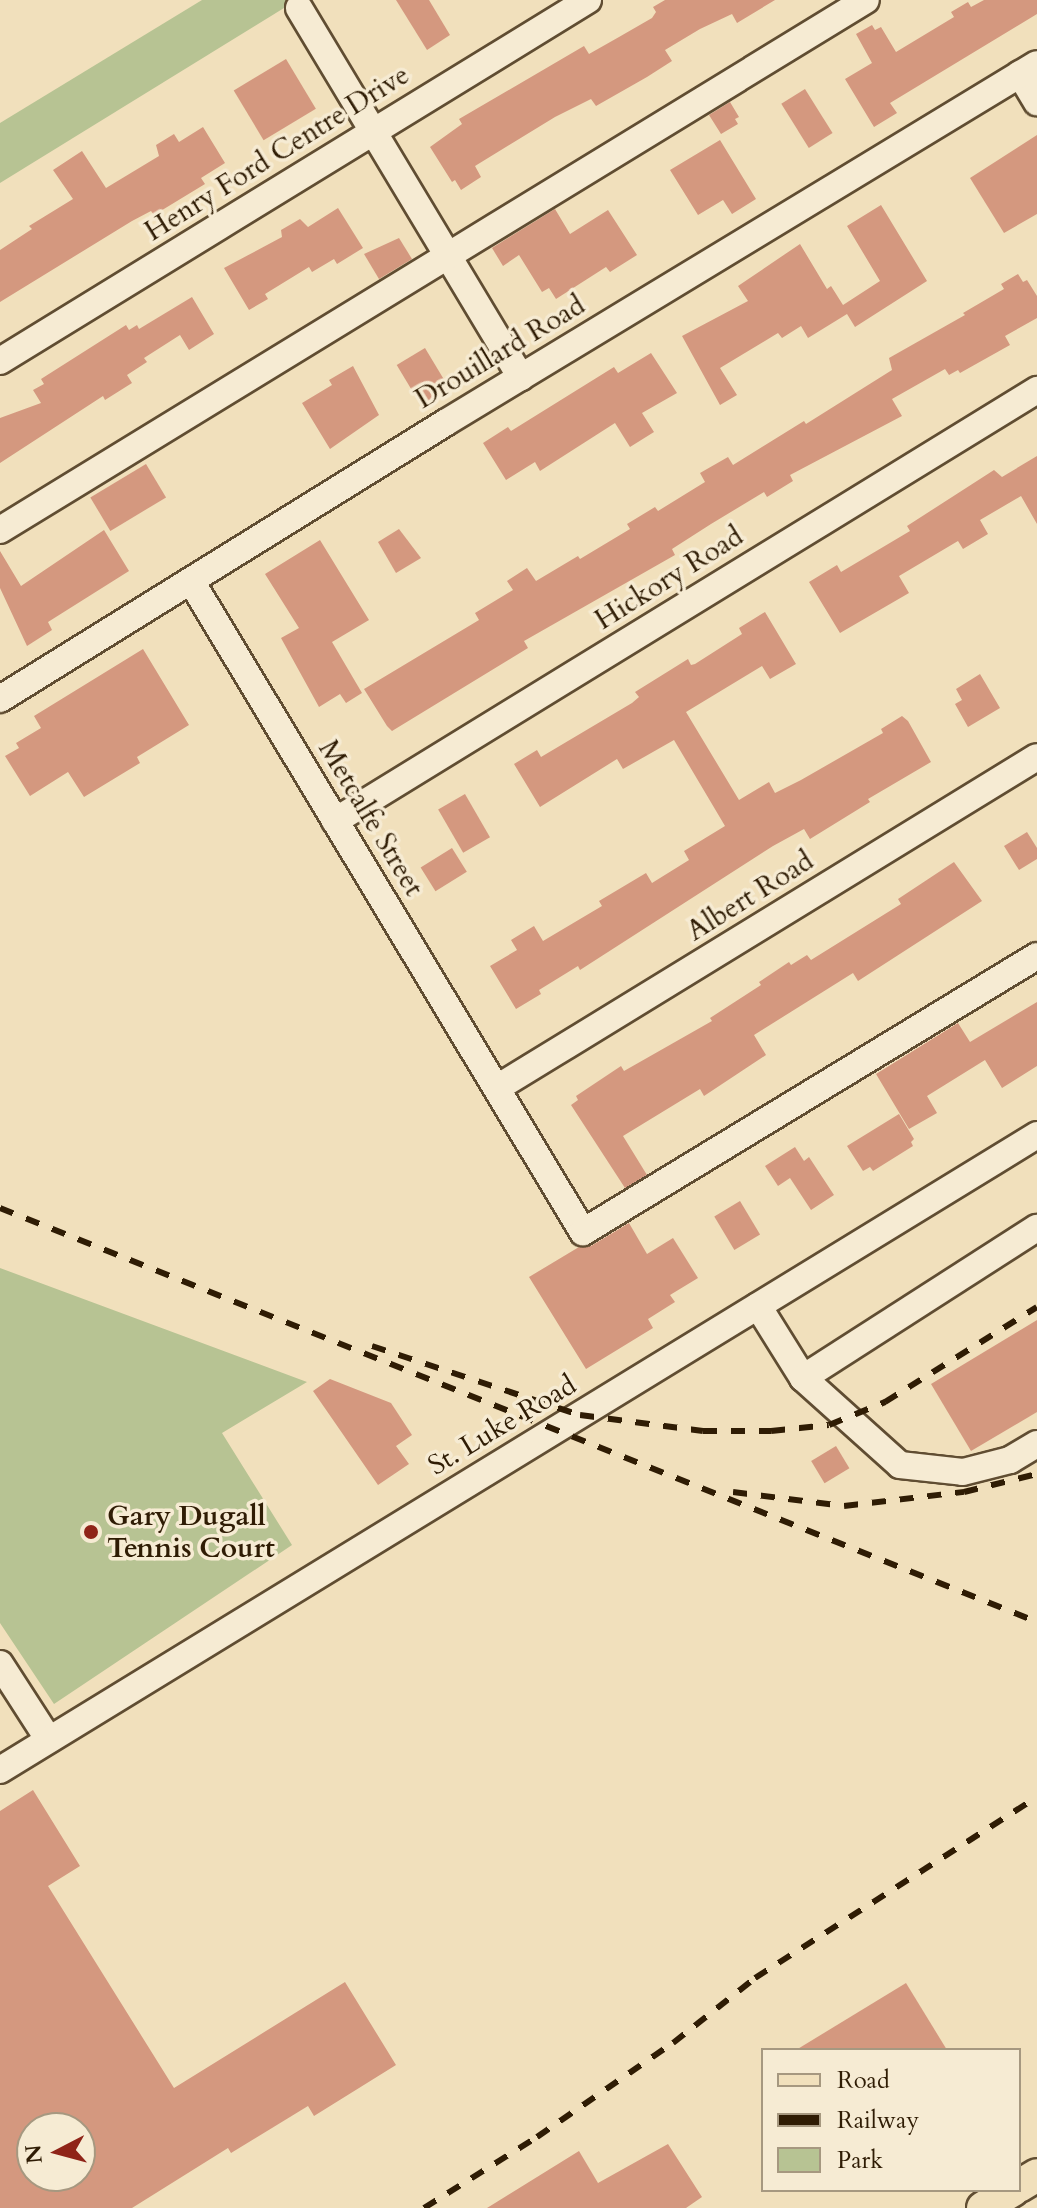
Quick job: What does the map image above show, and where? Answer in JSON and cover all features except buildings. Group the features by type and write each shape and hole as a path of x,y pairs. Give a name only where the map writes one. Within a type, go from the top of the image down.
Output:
{"main road":[{"path":"983,2208 1010,2192"}],"street":[{"name":"Henry Ford Centre Drive","path":"0,361 588,0"},
{"path":"0,530 866,0"},
{"path":"299,8 521,377"},
{"path":"1028,69 1037,102"},
{"name":"Drouillard Road","path":"0,699 1028,69"},
{"name":"Hickory Road","path":"335,821 1037,390"},
{"name":"Metcalfe Street","path":"191,581 583,1232 1037,956"},
{"name":"Albert Road","path":"497,1088 1037,757"},
{"name":"St. Luke Road","path":"0,1770 1037,1135"},
{"path":"803,1378 1037,1228"},
{"path":"758,1306 803,1378 900,1465 963,1472 1010,1460 1037,1444"},
{"path":"0,1664 49,1740"}],"green space":[{"path":"202,0 297,0 0,183 0,123"},
{"path":"0,1268 307,1382 222,1433 292,1545 54,1704 0,1623"}],"railway":[{"path":"0,1208 1037,1622"},
{"path":"372,1346 580,1415 703,1431 771,1431 829,1425 885,1402 1037,1307"},
{"path":"733,1492 844,1506 964,1492 1037,1474"},
{"path":"424,2208 537,2137 673,2043 755,1978 1037,1797"}],"place":[{"name":"Gary Dugall Tennis Court","path":"91,1532"}]}
